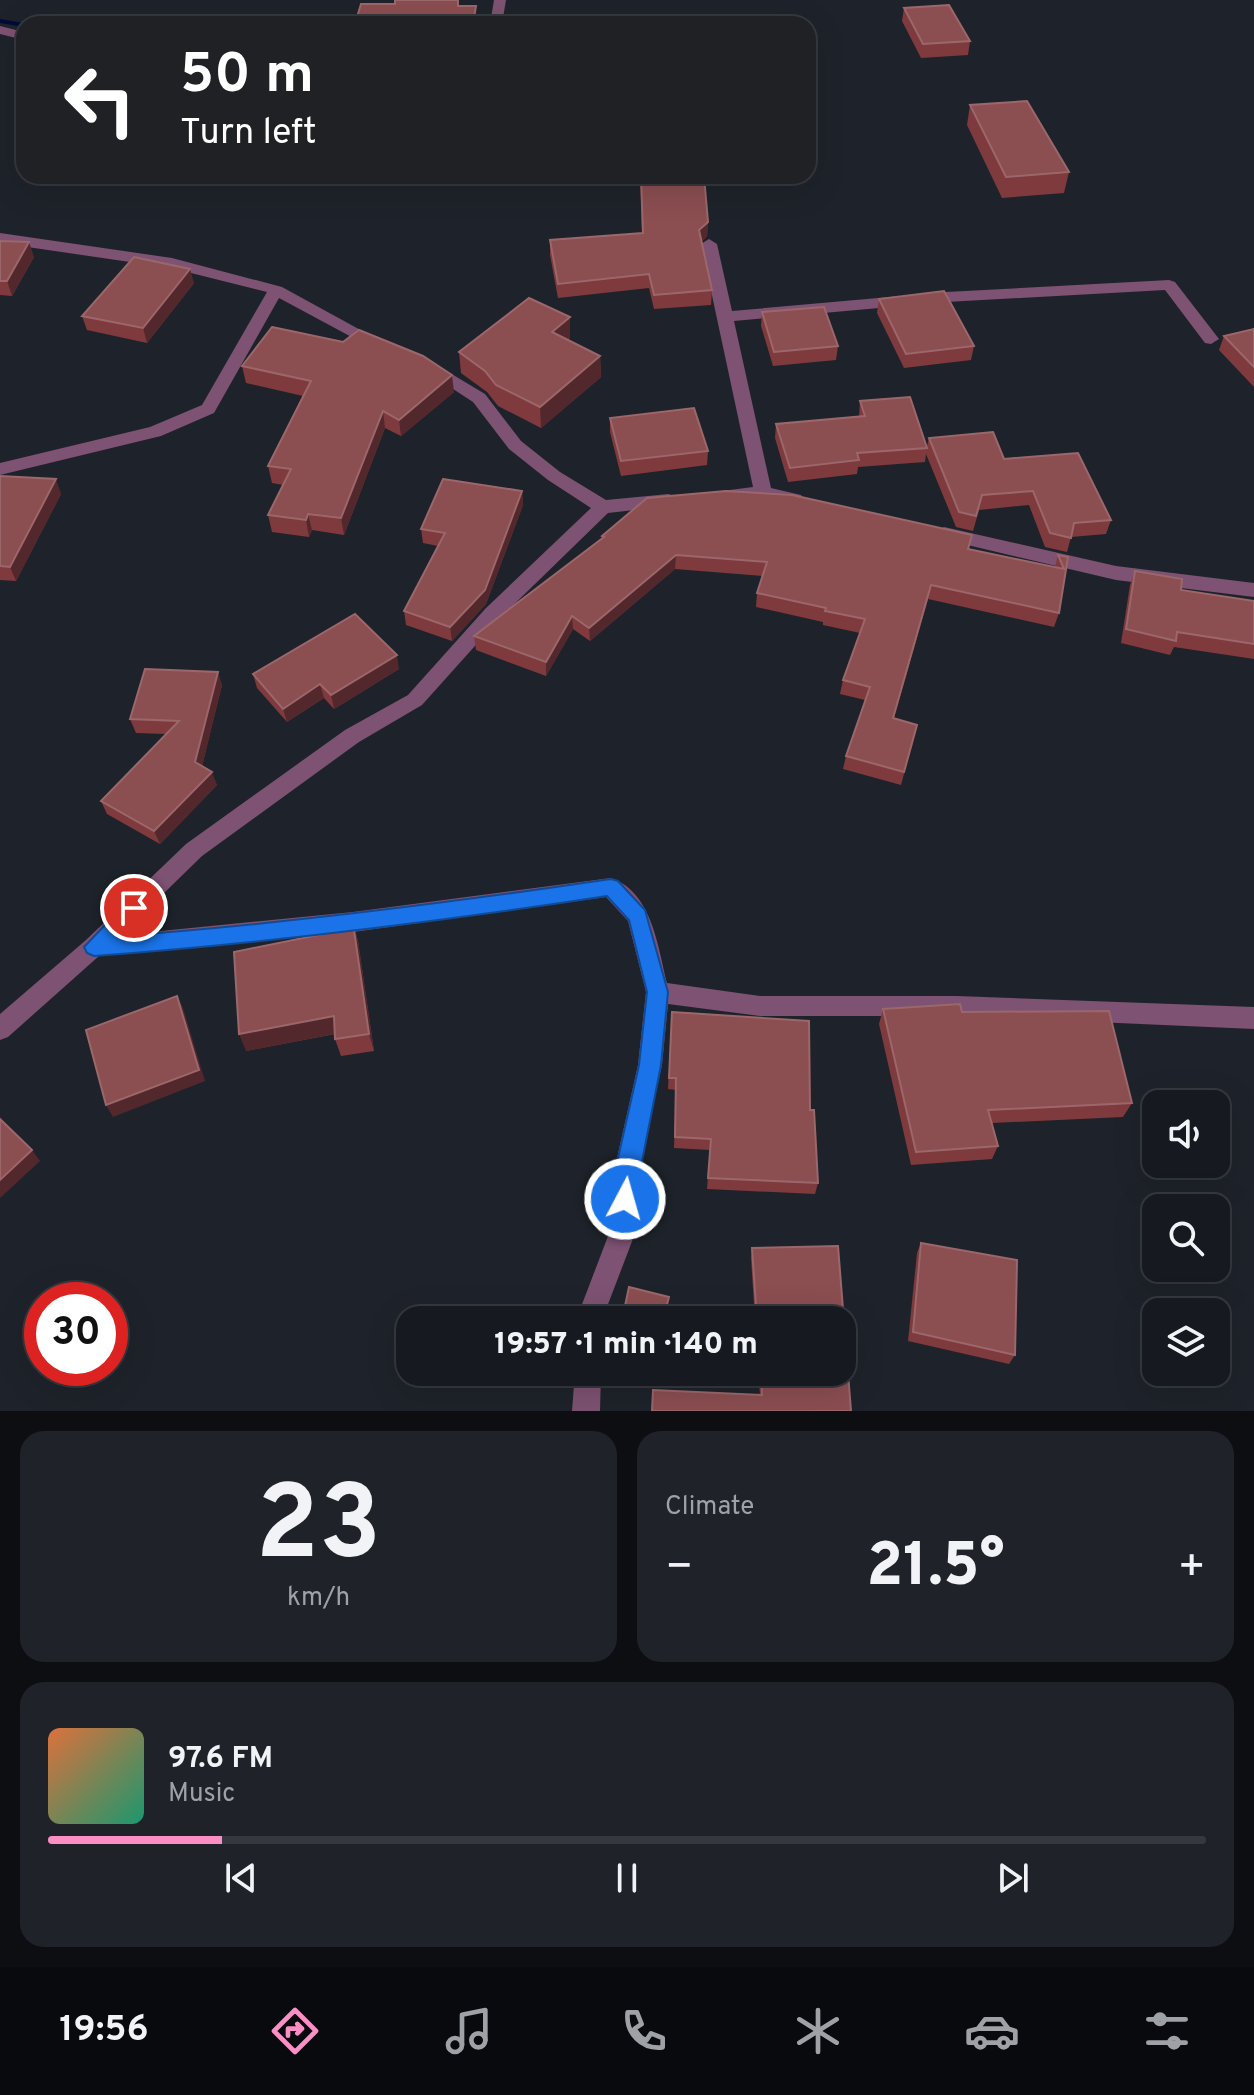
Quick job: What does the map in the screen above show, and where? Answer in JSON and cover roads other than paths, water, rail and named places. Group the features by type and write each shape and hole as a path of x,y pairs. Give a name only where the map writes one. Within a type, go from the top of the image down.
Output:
{"street":[{"path":"0,238 172,263 276,290 391,349"},
{"path":"709,244 763,492"},
{"path":"725,317 946,297 1169,285 1211,339"},
{"path":"0,469 155,432 208,409 276,290"},
{"path":"415,360 440,370 479,398 515,445 554,476 603,507 763,492 810,502"},
{"path":"0,1029 94,947 194,850 352,736 415,700 493,613 603,507"},
{"path":"933,531 1116,573 1254,590"},
{"path":"94,947 254,935 611,887 638,916 658,992 650,1065 627,1167 623,1231 592,1306"},
{"path":"658,992 760,1006 957,1006 1254,1018"},
{"path":"586,1411 587,1386"}],"waterway":[{"path":"0,21 16,24"}]}
